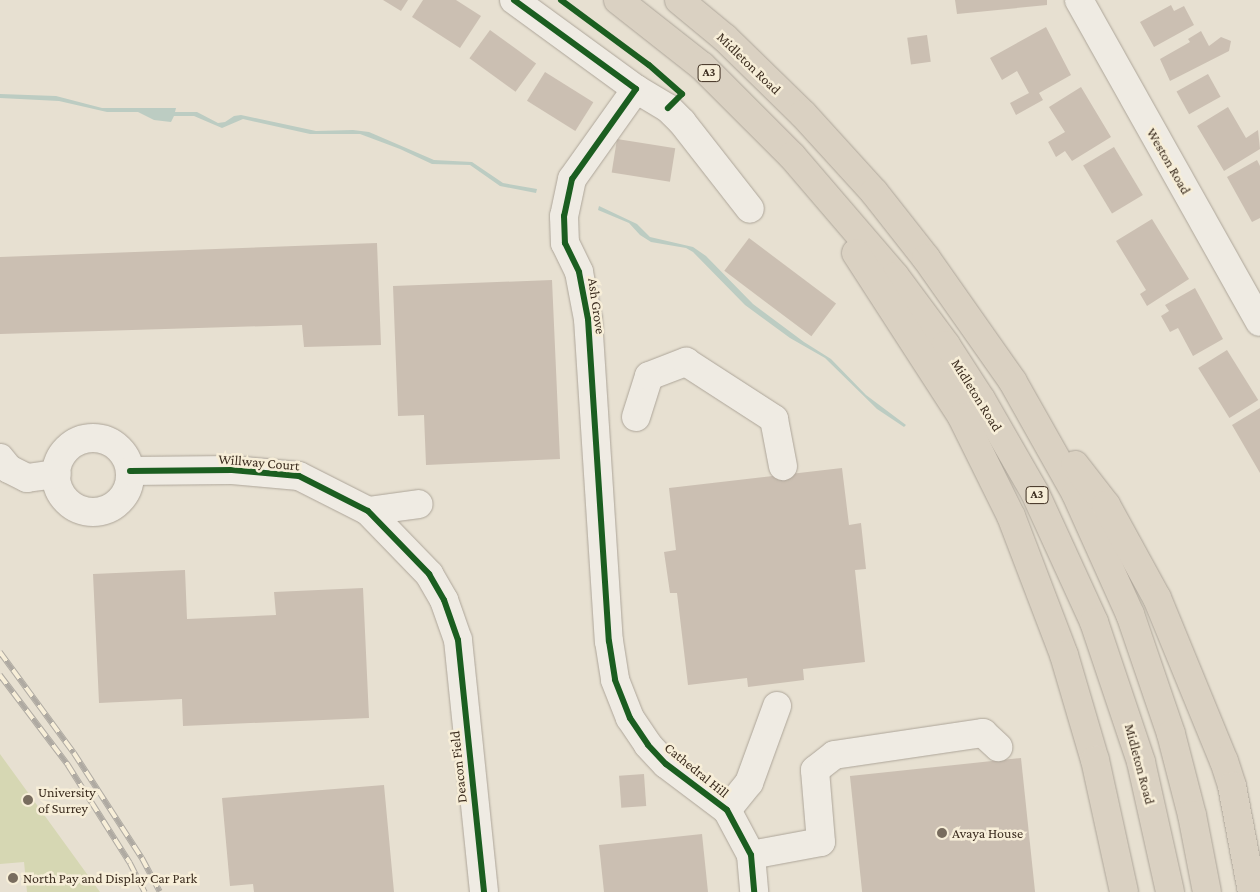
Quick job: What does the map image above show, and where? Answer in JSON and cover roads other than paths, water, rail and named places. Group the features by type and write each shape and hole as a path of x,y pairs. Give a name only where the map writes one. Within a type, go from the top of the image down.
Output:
{"highway":[{"name":"Midleton Road","path":"618,0 702,66 792,156 867,241 926,317 981,399 1035,493 1074,576 1111,668 1141,762 1170,892"},
{"name":"Midleton Road","path":"679,0 725,38 803,114 874,192 954,296 1013,382 1076,494 1130,614 1171,734 1192,815 1207,892"},
{"path":"792,156 962,417 1010,516 1064,655 1095,760 1124,892"},
{"path":"1013,382 1106,505 1157,598 1224,761 1232,786 1252,892"}],"street":[{"path":"514,0 636,89 668,108 682,122 750,209"},
{"name":"Weston Road","path":"1079,0 1260,322"},
{"name":"Ash Grove","path":"609,641 588,319 579,272 565,243 564,216 572,178 636,89"},
{"path":"636,417 649,376 686,362 774,419 782,466"},
{"path":"96,438 108,441 119,448 126,458 130,471 130,482 126,493 108,509 98,512 86,511 75,507 66,500 60,490 57,474 63,454 72,445 83,439 96,438"},
{"path":"0,458 9,469 27,478 57,474"},
{"name":"Willway Court","path":"130,471 232,470 299,476 368,511 428,574 444,600 458,640"},
{"path":"368,511 419,504"},
{"name":"Deacon Field","path":"458,640 484,892"},
{"name":"Cathedral Hill","path":"609,641 614,680 630,718 648,744 666,764 727,810 751,855 754,892"},
{"path":"727,810 748,783 777,706"},
{"path":"751,855 820,842 815,770 834,755 983,733 998,747"}],"railway":[{"path":"0,652 74,753 142,858 160,892"},
{"path":"0,675 68,765 130,863 145,892"}],"place":[{"name":"University of Surrey","path":"28,800"},
{"name":"Avaya House","path":"942,833"},
{"name":"North Pay and Display Car Park","path":"13,878"}]}
